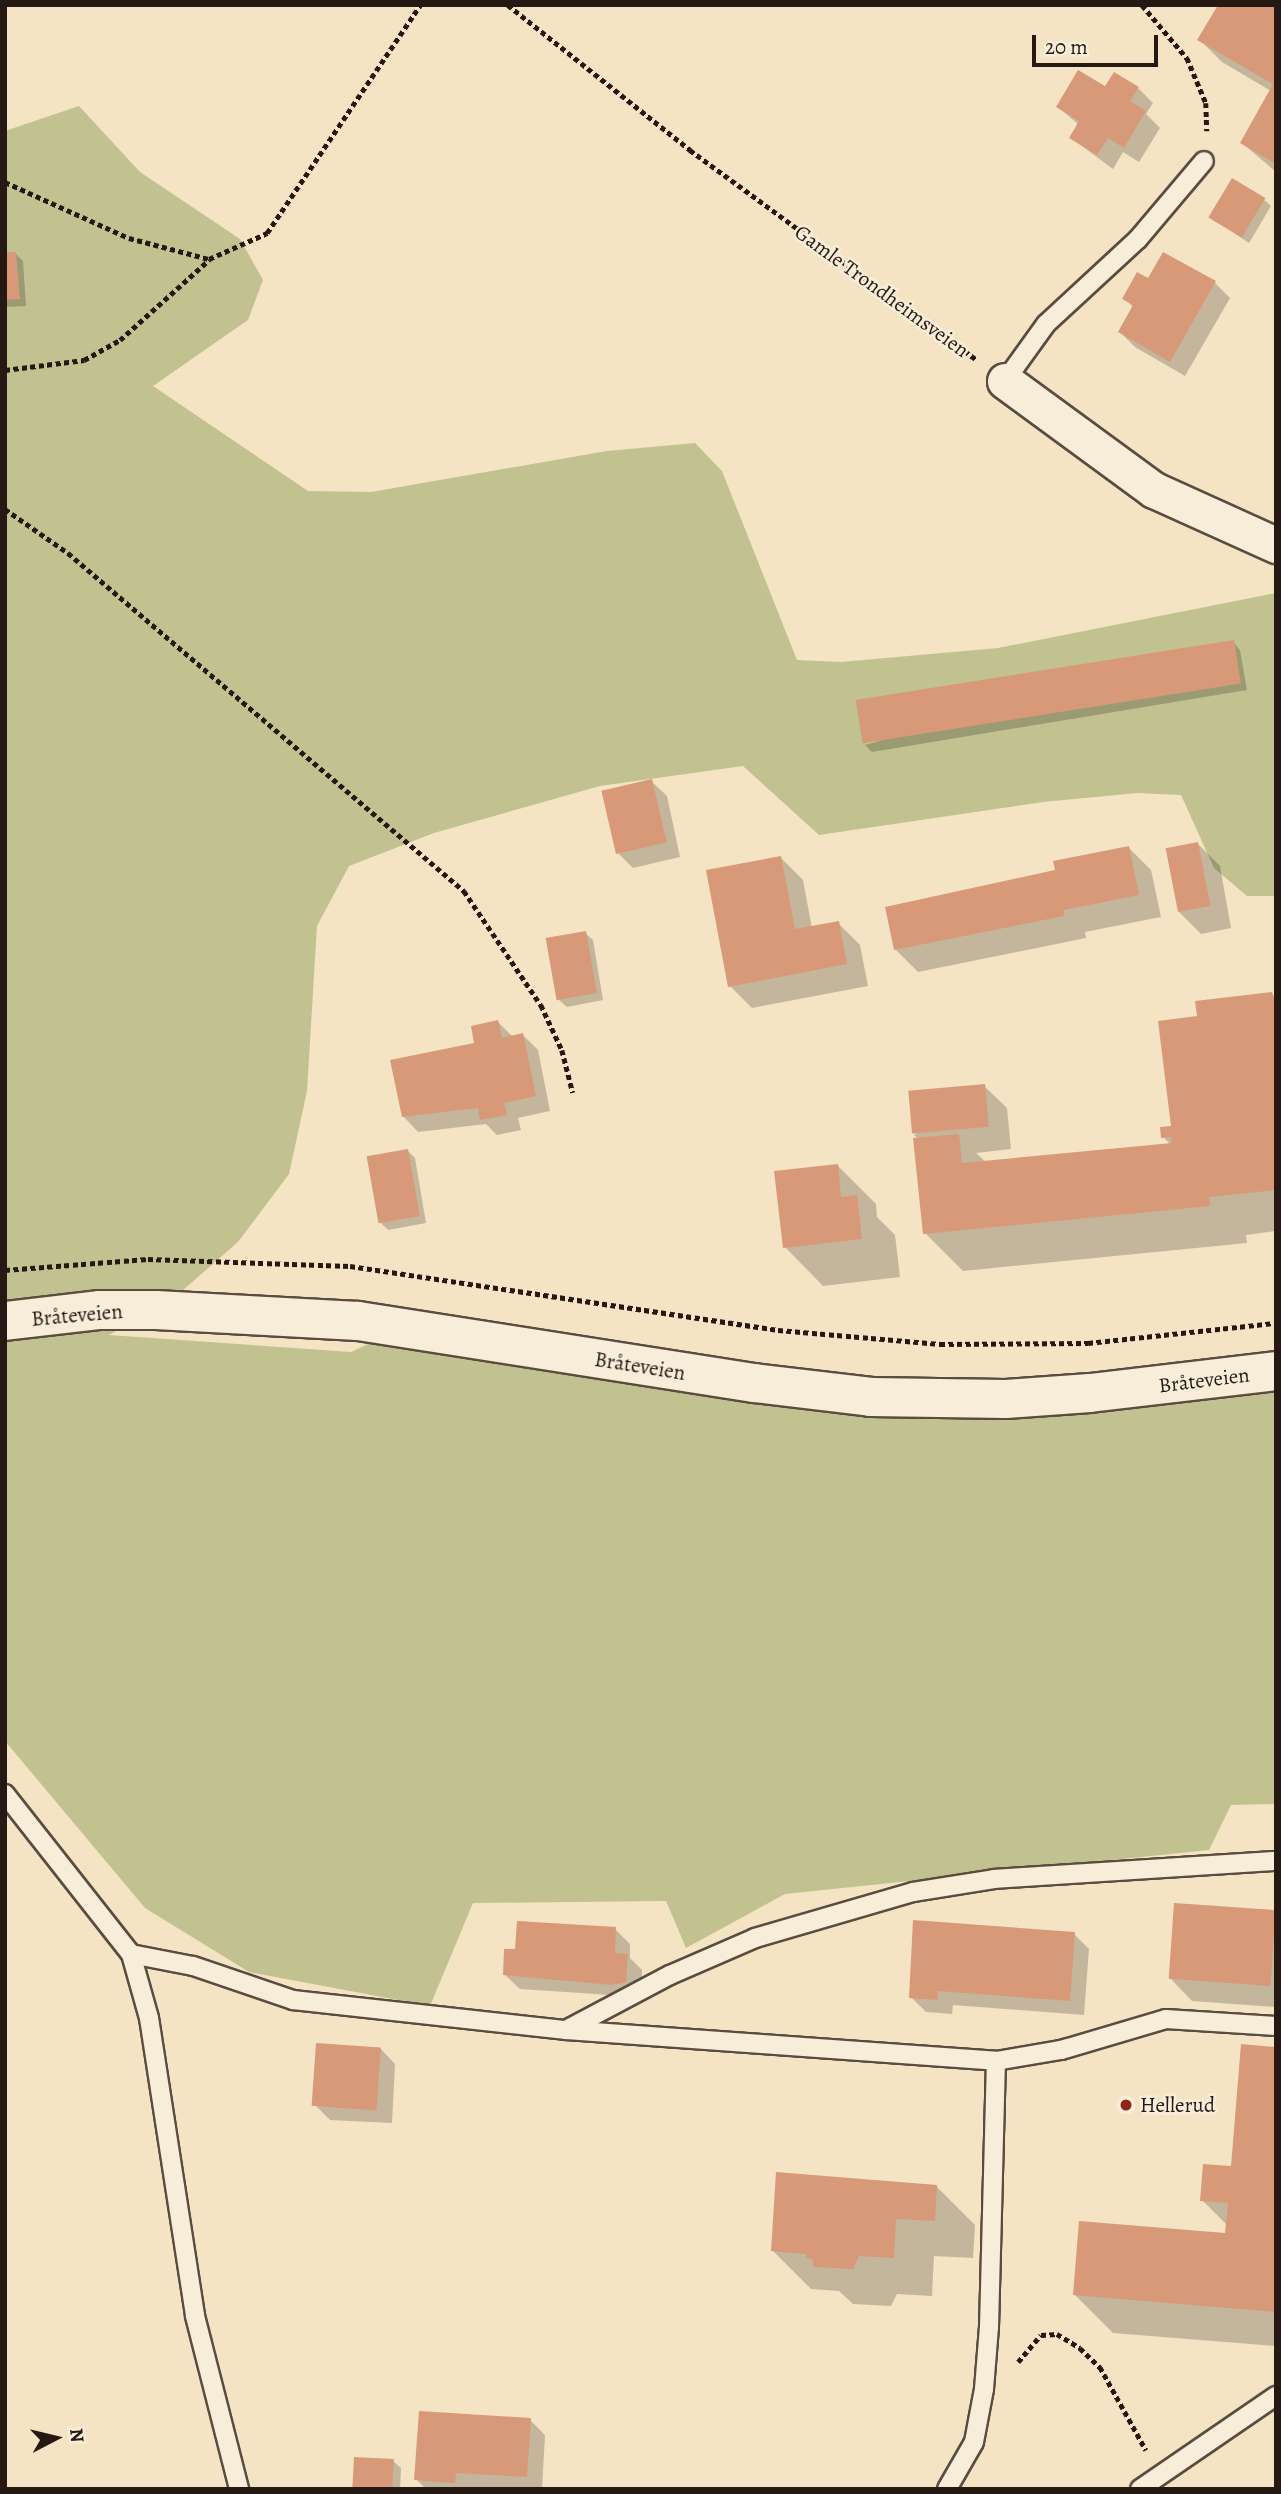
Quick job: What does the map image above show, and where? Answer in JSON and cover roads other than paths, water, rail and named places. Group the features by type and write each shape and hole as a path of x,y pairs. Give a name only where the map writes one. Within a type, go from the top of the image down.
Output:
{"main road":[{"name":"Bråteveien","path":"5,1321 142,1310 358,1321 754,1383 871,1397 1066,1395 1276,1371"}],"street":[{"path":"1005,381 1154,490 1276,545"}],"lane":[{"path":"1005,381 1046,324 1138,239 1204,161"},
{"path":"5,1794 131,1954 149,2018 195,2316 239,2489"},
{"path":"566,2030 670,1975 755,1938 913,1892 994,1879 1276,1861"},
{"path":"131,1954 192,1966 293,2000 566,2030 996,2061 1061,2050 1166,2019 1276,2026"},
{"path":"947,2489 974,2442 984,2389 989,2327 996,2061"},
{"path":"1140,2489 1158,2474 1276,2396"}],"place":[{"name":"Hellerud","path":"1126,2105"}]}
